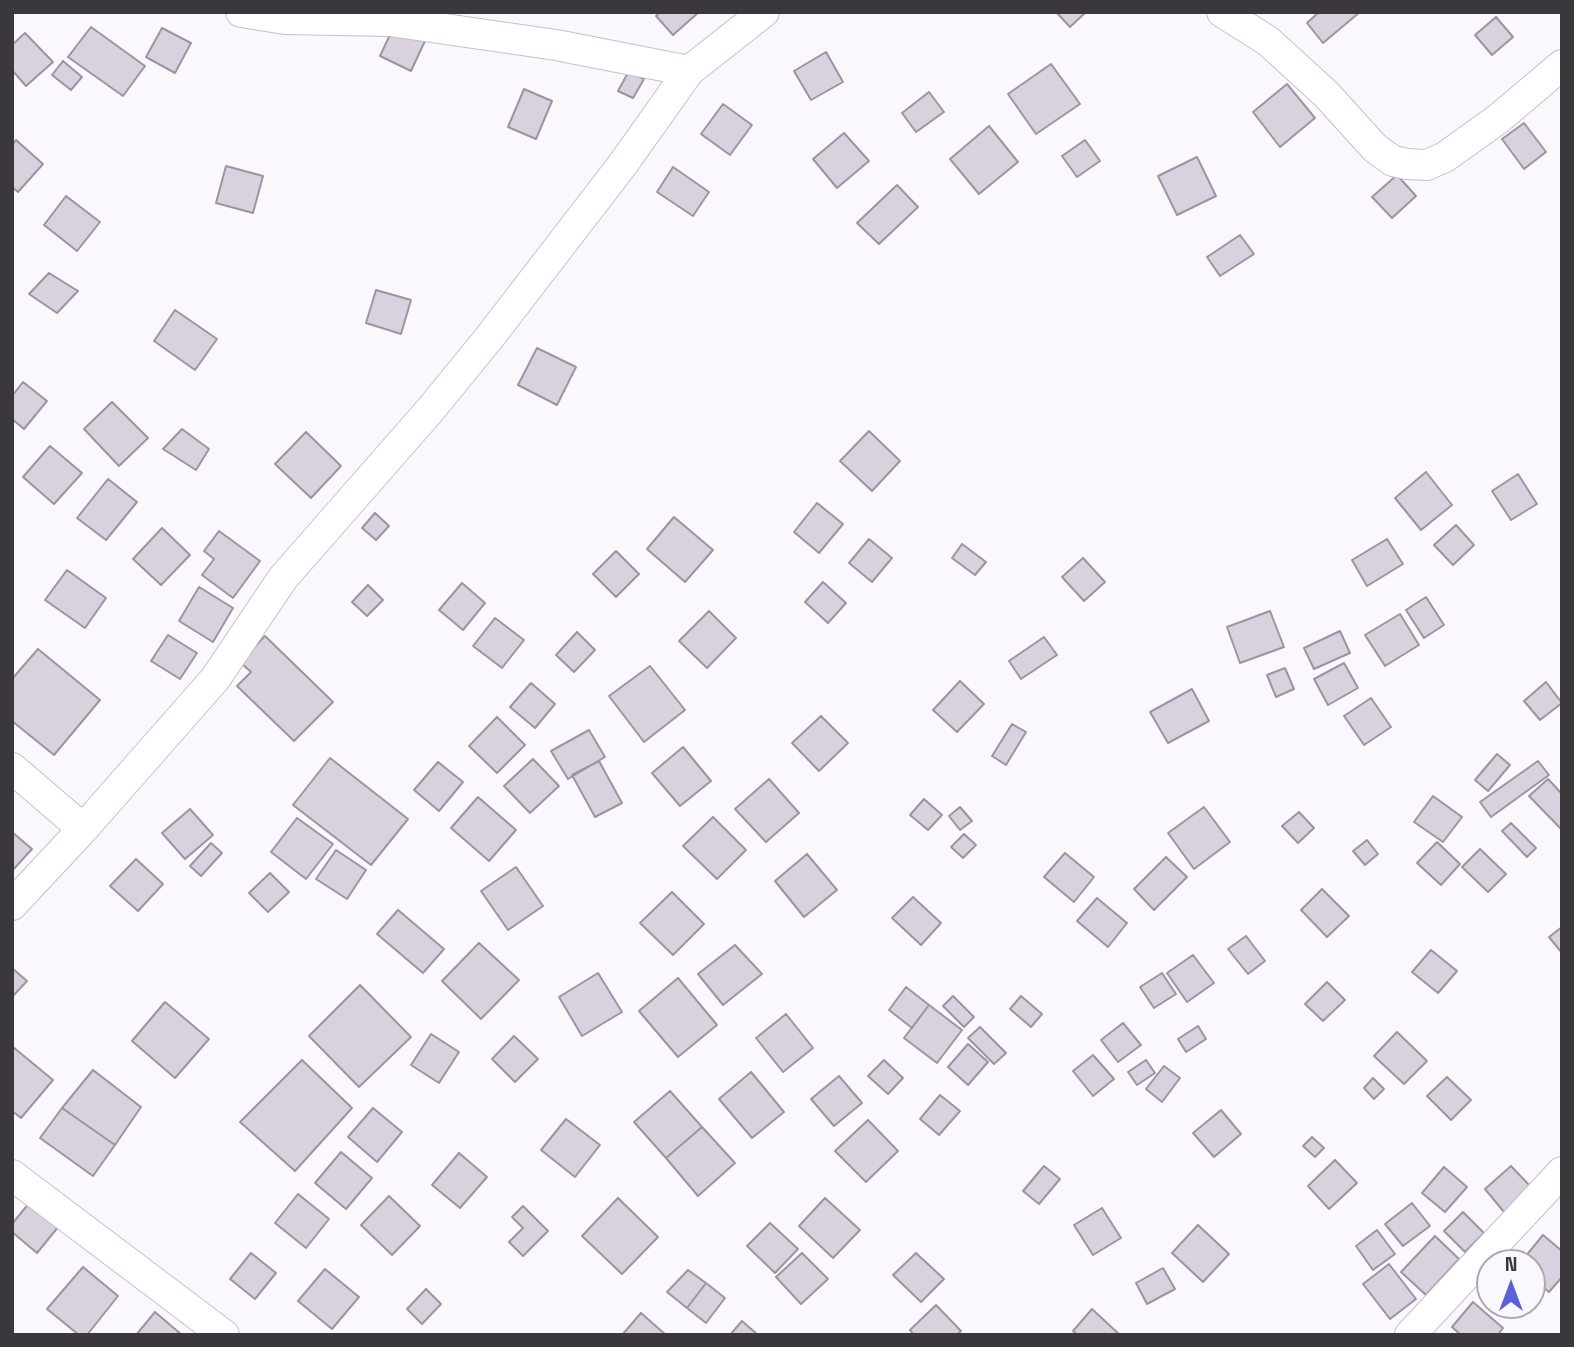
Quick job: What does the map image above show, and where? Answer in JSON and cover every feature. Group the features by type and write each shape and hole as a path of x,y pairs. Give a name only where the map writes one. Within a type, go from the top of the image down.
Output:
{"street":[{"path":"241,12 285,19 390,21 556,45 689,71"},
{"path":"12,905 215,679 283,578 431,409 489,338 623,164 689,71 764,12"},
{"path":"1223,12 1268,41 1326,94 1375,148 1393,161 1407,164 1427,165 1445,157 1498,119 1562,65"},
{"path":"12,768 83,829"},
{"path":"1410,1335 1562,1172"},
{"path":"16,1184 224,1335"}],"building":[{"path":"660,12 699,12 673,35 656,16"},
{"path":"1056,12 1086,12 1070,27"},
{"path":"1319,12 1360,12 1323,43 1307,23"},
{"path":"1496,17 1513,37 1492,55 1475,35"},
{"path":"394,26 425,41 411,71 380,56"},
{"path":"91,27 145,66 123,96 68,57"},
{"path":"162,28 191,43 175,73 146,57"},
{"path":"25,33 53,62 26,86 12,70 12,45"},
{"path":"826,52 843,82 811,100 794,71"},
{"path":"63,61 82,77 71,90 52,75"},
{"path":"1051,64 1080,104 1036,134 1008,94"},
{"path":"629,71 644,79 633,98 618,91"},
{"path":"1287,84 1315,118 1280,147 1253,112"},
{"path":"524,89 552,101 536,139 508,127"},
{"path":"929,92 944,112 916,132 902,113"},
{"path":"723,104 752,125 730,155 701,134"},
{"path":"1524,123 1546,152 1524,169 1502,139"},
{"path":"989,126 1018,162 979,194 950,159"},
{"path":"844,133 869,161 837,188 813,159"},
{"path":"16,140 43,164 18,192 12,187 12,145"},
{"path":"1085,140 1100,161 1077,177 1062,156"},
{"path":"1197,157 1216,196 1177,215 1158,176"},
{"path":"226,166 263,176 253,213 216,203"},
{"path":"673,167 709,192 693,216 657,192"},
{"path":"1397,175 1416,196 1392,218 1372,197"},
{"path":"897,185 918,207 879,244 857,223"},
{"path":"66,196 100,222 77,251 44,225"},
{"path":"1240,235 1254,254 1220,276 1207,257"},
{"path":"49,273 78,291 57,313 29,294"},
{"path":"376,290 411,300 401,334 366,323"},
{"path":"175,310 217,339 195,370 154,341"},
{"path":"537,348 576,367 557,405 518,385"},
{"path":"23,382 47,401 24,429 12,419 12,396"},
{"path":"112,402 148,438 119,466 84,429"},
{"path":"182,429 209,449 196,470 163,449"},
{"path":"869,431 900,461 872,491 840,461"},
{"path":"306,432 341,466 311,498 275,464"},
{"path":"50,446 82,473 54,504 23,477"},
{"path":"1426,472 1452,505 1421,530 1395,498"},
{"path":"1518,474 1537,504 1511,520 1492,491"},
{"path":"108,479 137,502 106,540 77,518"},
{"path":"817,503 843,524 819,553 794,532"},
{"path":"375,513 389,526 376,540 362,528"},
{"path":"674,517 713,550 685,582 647,549"},
{"path":"1456,525 1474,545 1453,565 1434,545"},
{"path":"162,528 190,555 161,585 133,559"},
{"path":"219,531 260,561 233,598 202,575 214,559 204,551"},
{"path":"869,539 892,558 872,582 849,563"},
{"path":"1387,539 1403,564 1367,586 1352,560"},
{"path":"962,544 986,562 975,575 952,558"},
{"path":"616,551 639,574 616,597 593,574"},
{"path":"1083,558 1105,582 1084,601 1062,577"},
{"path":"67,570 106,598 85,628 45,600"},
{"path":"823,582 846,603 828,623 805,602"},
{"path":"462,583 485,603 463,630 439,610"},
{"path":"368,585 383,600 367,616 352,602"},
{"path":"199,587 233,608 213,642 179,621"},
{"path":"1426,597 1444,625 1424,638 1406,610"},
{"path":"709,611 736,638 707,668 679,641"},
{"path":"1270,611 1284,647 1240,663 1227,627"},
{"path":"1400,614 1419,645 1385,666 1365,635"},
{"path":"495,618 524,640 502,668 473,646"},
{"path":"1340,631 1350,653 1314,669 1304,648"},
{"path":"577,632 595,650 574,672 556,655"},
{"path":"168,635 197,653 180,679 151,661"},
{"path":"265,636 333,702 294,741 237,686 251,672 240,662"},
{"path":"1044,637 1057,655 1021,679 1009,661"},
{"path":"38,649 100,700 54,755 12,721 12,679"},
{"path":"1344,663 1358,688 1328,705 1314,679"},
{"path":"650,666 685,710 644,742 609,696"},
{"path":"1285,668 1294,689 1276,697 1267,675"},
{"path":"960,681 984,704 957,732 933,710"},
{"path":"1546,682 1562,703 1540,720 1524,701"},
{"path":"531,683 555,704 535,728 510,707"},
{"path":"1192,689 1209,721 1168,743 1150,712"},
{"path":"1371,698 1391,727 1364,745 1344,716"},
{"path":"821,716 848,743 819,771 792,743"},
{"path":"497,717 525,745 497,773 469,746"},
{"path":"1012,724 1026,732 1006,765 992,756"},
{"path":"589,730 605,757 568,779 551,751"},
{"path":"683,747 711,781 680,806 652,773"},
{"path":"1497,754 1510,765 1488,791 1475,780"},
{"path":"330,758 408,819 371,865 293,805"},
{"path":"533,759 559,786 530,813 504,786"},
{"path":"599,761 622,803 595,817 572,775"},
{"path":"1538,761 1549,775 1491,817 1480,802"},
{"path":"438,762 463,782 439,811 414,790"},
{"path":"769,779 799,813 766,842 735,809"},
{"path":"1548,779 1562,794 1562,830 1529,796"},
{"path":"1433,796 1462,817 1443,842 1414,822"},
{"path":"478,797 516,830 489,861 451,828"},
{"path":"924,799 942,815 928,830 910,815"},
{"path":"960,807 972,821 960,830 949,816"},
{"path":"1204,807 1230,842 1194,869 1168,833"},
{"path":"190,809 213,835 185,859 162,833"},
{"path":"1299,812 1314,828 1298,843 1282,826"},
{"path":"713,817 746,850 717,879 683,846"},
{"path":"297,818 333,844 306,879 271,852"},
{"path":"1511,823 1536,848 1527,857 1502,831"},
{"path":"12,832 32,849 12,871"},
{"path":"964,834 976,845 963,858 951,847"},
{"path":"1367,840 1378,854 1365,865 1353,851"},
{"path":"1437,842 1460,864 1441,885 1417,863"},
{"path":"211,843 222,853 201,876 190,866"},
{"path":"1480,849 1506,874 1488,892 1462,867"},
{"path":"336,850 366,870 347,899 316,879"},
{"path":"1065,853 1094,877 1074,902 1044,877"},
{"path":"807,854 837,890 804,917 775,881"},
{"path":"1166,857 1187,877 1154,910 1134,889"},
{"path":"136,859 163,884 138,911 110,886"},
{"path":"516,867 543,906 508,930 481,891"},
{"path":"270,873 289,892 268,912 249,893"},
{"path":"1322,889 1349,916 1327,937 1301,910"},
{"path":"672,892 704,924 673,955 640,923"},
{"path":"913,897 941,923 921,945 892,918"},
{"path":"1097,898 1127,923 1108,947 1077,921"},
{"path":"398,910 444,949 423,973 377,934"},
{"path":"1562,927 1562,953 1549,937"},
{"path":"1246,936 1265,961 1248,974 1228,949"},
{"path":"479,943 519,980 481,1019 442,981"},
{"path":"735,945 762,974 723,1005 698,974"},
{"path":"1431,950 1457,971 1438,993 1412,972"},
{"path":"1193,955 1214,983 1187,1002 1167,973"},
{"path":"12,968 27,981 12,997"},
{"path":"598,973 622,1012 582,1036 559,997"},
{"path":"1162,973 1176,994 1154,1008 1140,987"},
{"path":"678,978 717,1025 678,1057 639,1011"},
{"path":"1327,982 1345,1000 1323,1021 1305,1004"},
{"path":"360,985 411,1037 359,1087 309,1036"},
{"path":"906,987 929,1005 912,1028 889,1010"},
{"path":"953,996 974,1017 964,1027 943,1006"},
{"path":"1021,996 1042,1014 1031,1027 1010,1009"},
{"path":"165,1002 209,1039 175,1078 132,1041"},
{"path":"929,1005 962,1030 937,1063 904,1038"},
{"path":"786,1014 813,1048 783,1072 756,1038"},
{"path":"1123,1023 1141,1045 1118,1062 1101,1040"},
{"path":"1198,1026 1206,1039 1186,1052 1178,1039"},
{"path":"980,1027 1006,1053 994,1064 968,1038"},
{"path":"1397,1032 1427,1061 1404,1084 1374,1056"},
{"path":"431,1034 459,1052 439,1083 411,1065"},
{"path":"514,1036 538,1059 515,1082 492,1059"},
{"path":"968,1044 988,1062 968,1085 948,1067"},
{"path":"13,1047 53,1080 21,1118 12,1111"},
{"path":"1093,1055 1114,1079 1093,1096 1073,1071"},
{"path":"302,1060 352,1108 295,1171 240,1122"},
{"path":"884,1060 903,1078 888,1094 868,1076"},
{"path":"1146,1060 1155,1073 1137,1085 1128,1072"},
{"path":"1164,1066 1180,1078 1162,1102 1146,1089"},
{"path":"93,1070 141,1107 115,1145 62,1108"},
{"path":"751,1072 784,1112 752,1138 719,1099"},
{"path":"839,1076 862,1103 834,1126 811,1099"},
{"path":"1447,1077 1471,1100 1451,1120 1427,1096"},
{"path":"1373,1078 1384,1089 1374,1099 1364,1088"},
{"path":"670,1091 702,1127 666,1158 634,1122"},
{"path":"940,1095 960,1111 939,1135 920,1119"},
{"path":"62,1108 115,1145 93,1176 40,1138"},
{"path":"373,1108 402,1132 377,1162 348,1137"},
{"path":"1221,1110 1241,1134 1214,1157 1193,1133"},
{"path":"566,1119 600,1145 575,1177 541,1150"},
{"path":"868,1120 898,1151 866,1182 835,1151"},
{"path":"702,1127 735,1163 698,1196 666,1158"},
{"path":"1312,1137 1324,1148 1315,1157 1303,1146"},
{"path":"341,1152 372,1178 346,1209 315,1183"},
{"path":"459,1153 487,1177 460,1208 432,1185"},
{"path":"1335,1160 1357,1183 1329,1209 1308,1186"},
{"path":"1044,1166 1060,1179 1039,1204 1023,1191"},
{"path":"1511,1166 1532,1188 1504,1212 1485,1189"},
{"path":"1444,1167 1467,1187 1445,1212 1422,1193"},
{"path":"298,1194 329,1219 306,1248 275,1223"},
{"path":"389,1196 420,1226 392,1255 361,1225"},
{"path":"618,1198 658,1237 622,1274 582,1236"},
{"path":"825,1198 860,1230 833,1258 799,1226"},
{"path":"30,1202 59,1226 37,1253 12,1232 12,1224"},
{"path":"1412,1203 1430,1226 1403,1246 1385,1224"},
{"path":"523,1206 548,1231 523,1256 509,1242 523,1228 512,1217"},
{"path":"1102,1208 1121,1238 1093,1255 1074,1225"},
{"path":"1463,1212 1484,1233 1465,1252 1444,1231"},
{"path":"770,1223 798,1249 775,1273 747,1246"},
{"path":"1198,1225 1229,1254 1203,1282 1172,1253"},
{"path":"1377,1230 1395,1254 1373,1270 1356,1246"},
{"path":"1543,1235 1562,1251 1562,1277 1549,1292 1546,1290 1546,1249 1532,1249"},
{"path":"1435,1236 1459,1259 1426,1295 1401,1272"},
{"path":"251,1253 276,1273 255,1299 230,1279"},
{"path":"802,1253 828,1279 801,1304 776,1277"},
{"path":"916,1253 944,1279 921,1302 893,1275"},
{"path":"1389,1264 1416,1299 1390,1319 1363,1284"},
{"path":"83,1267 118,1296 87,1335 79,1335 47,1309"},
{"path":"1163,1268 1175,1289 1147,1304 1136,1283"},
{"path":"325,1269 359,1297 332,1329 298,1301"},
{"path":"688,1270 706,1283 687,1308 667,1292"},
{"path":"706,1283 725,1298 706,1323 687,1308"},
{"path":"426,1289 441,1304 422,1324 407,1309"},
{"path":"1473,1302 1476,1305 1476,1319 1493,1319 1503,1328 1498,1335 1461,1335 1452,1327"},
{"path":"936,1305 961,1331 957,1335 914,1335 910,1330"},
{"path":"1092,1309 1120,1335 1078,1335 1073,1331"},
{"path":"155,1312 182,1335 136,1335"},
{"path":"641,1313 666,1335 622,1335"},
{"path":"742,1321 758,1335 730,1335"}]}
